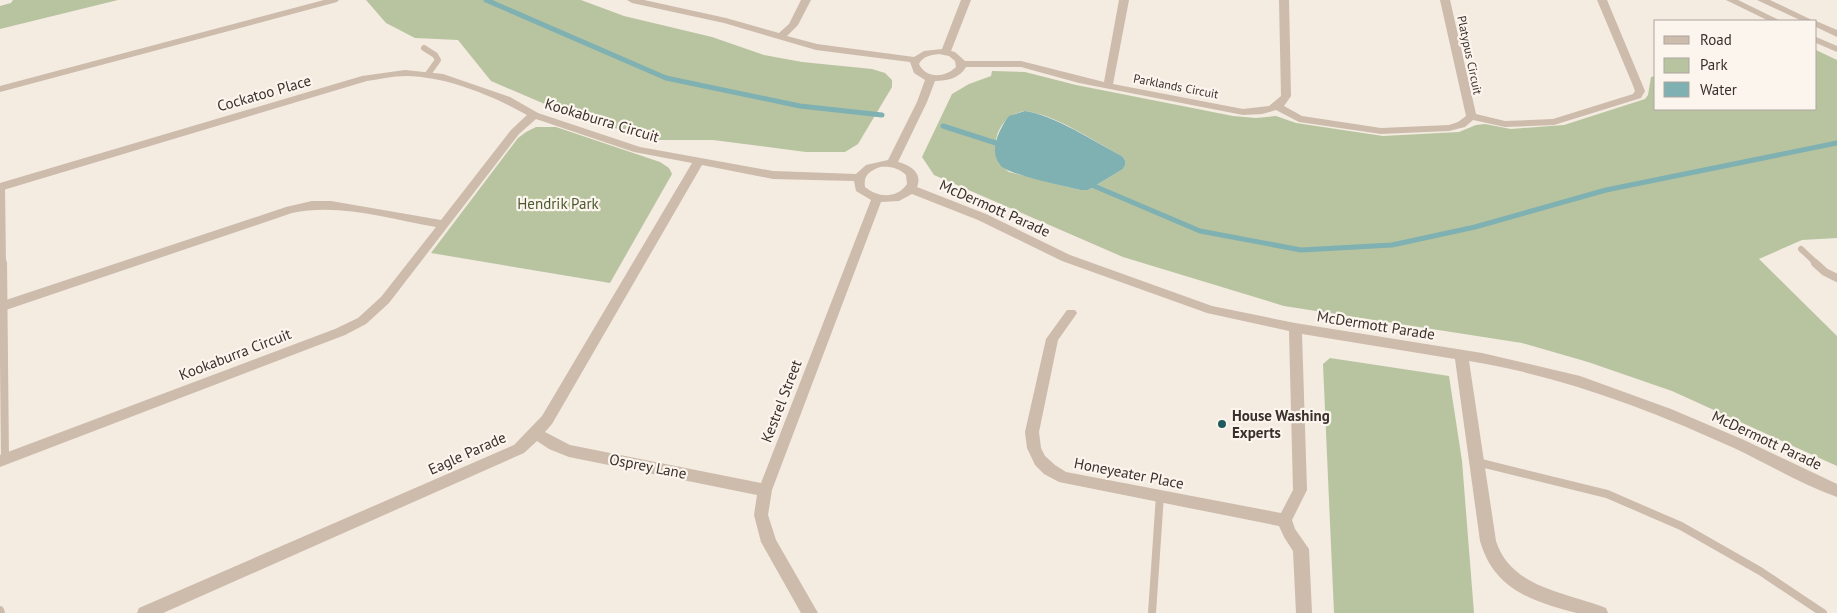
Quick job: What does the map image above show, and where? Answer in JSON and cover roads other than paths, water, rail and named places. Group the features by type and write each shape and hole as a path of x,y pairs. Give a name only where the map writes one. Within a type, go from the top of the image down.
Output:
{"street":[{"path":"0,88 319,2 334,0"},
{"path":"632,0 726,21 816,47 916,60"},
{"path":"780,38 793,25 806,0"},
{"path":"946,52 966,0"},
{"path":"1108,85 1124,0"},
{"path":"1278,107 1286,96 1284,0"},
{"name":"Platypus Circuit","path":"1445,0 1471,116"},
{"name":"Platypus Circuit","path":"1471,116 1505,124 1554,122 1637,96 1640,92 1637,83 1602,0"},
{"path":"1731,0 1774,20"},
{"path":"1762,0 1807,20"},
{"path":"1817,24 1837,34"},
{"path":"1817,40 1837,50"},
{"path":"946,52 956,56 961,64 958,72 953,75 931,78 924,76 915,69 916,60 924,53 946,52"},
{"name":"Parklands Circuit","path":"961,64 1021,64 1079,80 1243,112 1256,112 1278,107"},
{"name":"Cockatoo Place","path":"1,186 366,78 389,74 443,76 506,99 534,115"},
{"path":"892,164 922,102 931,78"},
{"name":"Platypus Circuit","path":"1278,107 1299,119 1381,131 1449,128 1460,126 1471,116"},
{"name":"Kookaburra Circuit","path":"2,460 340,332 362,321 385,300 515,132 534,115 638,150 698,162 773,175 859,178"},
{"name":"Eagle Parade","path":"145,613 519,448 547,420 698,162"},
{"path":"892,164 909,171 913,180 911,189 906,193 892,198 877,198 870,196 860,188 859,178 866,169 872,166 892,164"},
{"name":"McDermott Parade","path":"911,189 982,217 1066,258 1114,277 1211,310 1296,328 1460,354 1580,381 1684,421 1837,491"},
{"name":"Kestrel Street","path":"810,613 769,542 761,515 764,490 877,198"},
{"path":"1,306 312,205 331,205 444,224"},
{"name":"Honeyeater Place","path":"1071,313 1052,339 1032,432 1033,448 1039,460 1050,471 1064,478 1284,520"},
{"path":"1296,328 1300,490 1284,520 1289,532 1301,549 1304,613"},
{"path":"1460,354 1488,541 1494,559 1506,572 1538,594 1584,606 1600,613"},
{"name":"Osprey Lane","path":"536,433 554,445 569,451 764,490"}],"lane":[{"path":"424,48 435,55 438,60 428,74"},
{"path":"1,186 2,460"},
{"path":"1801,249 1825,272 1837,278"},
{"path":"1477,462 1607,494 1681,526 1760,570 1823,613"},
{"path":"1152,613 1160,496"}],"water":[{"path":"1025,111 1061,123 1122,156 1125,162 1123,169 1088,190 1080,190 1037,180 1005,169 1000,165 995,153 997,139 1009,116"}],"waterway":[{"path":"486,0 666,78 800,106 882,115"},
{"path":"943,126 1002,145"},
{"path":"1087,183 1200,231 1301,250 1392,245 1475,227 1606,190 1837,143"}],"place":[{"name":"House Washing Experts","path":"1222,424"}],"park label":[{"name":"Hendrik Park","path":"558,203"}]}
